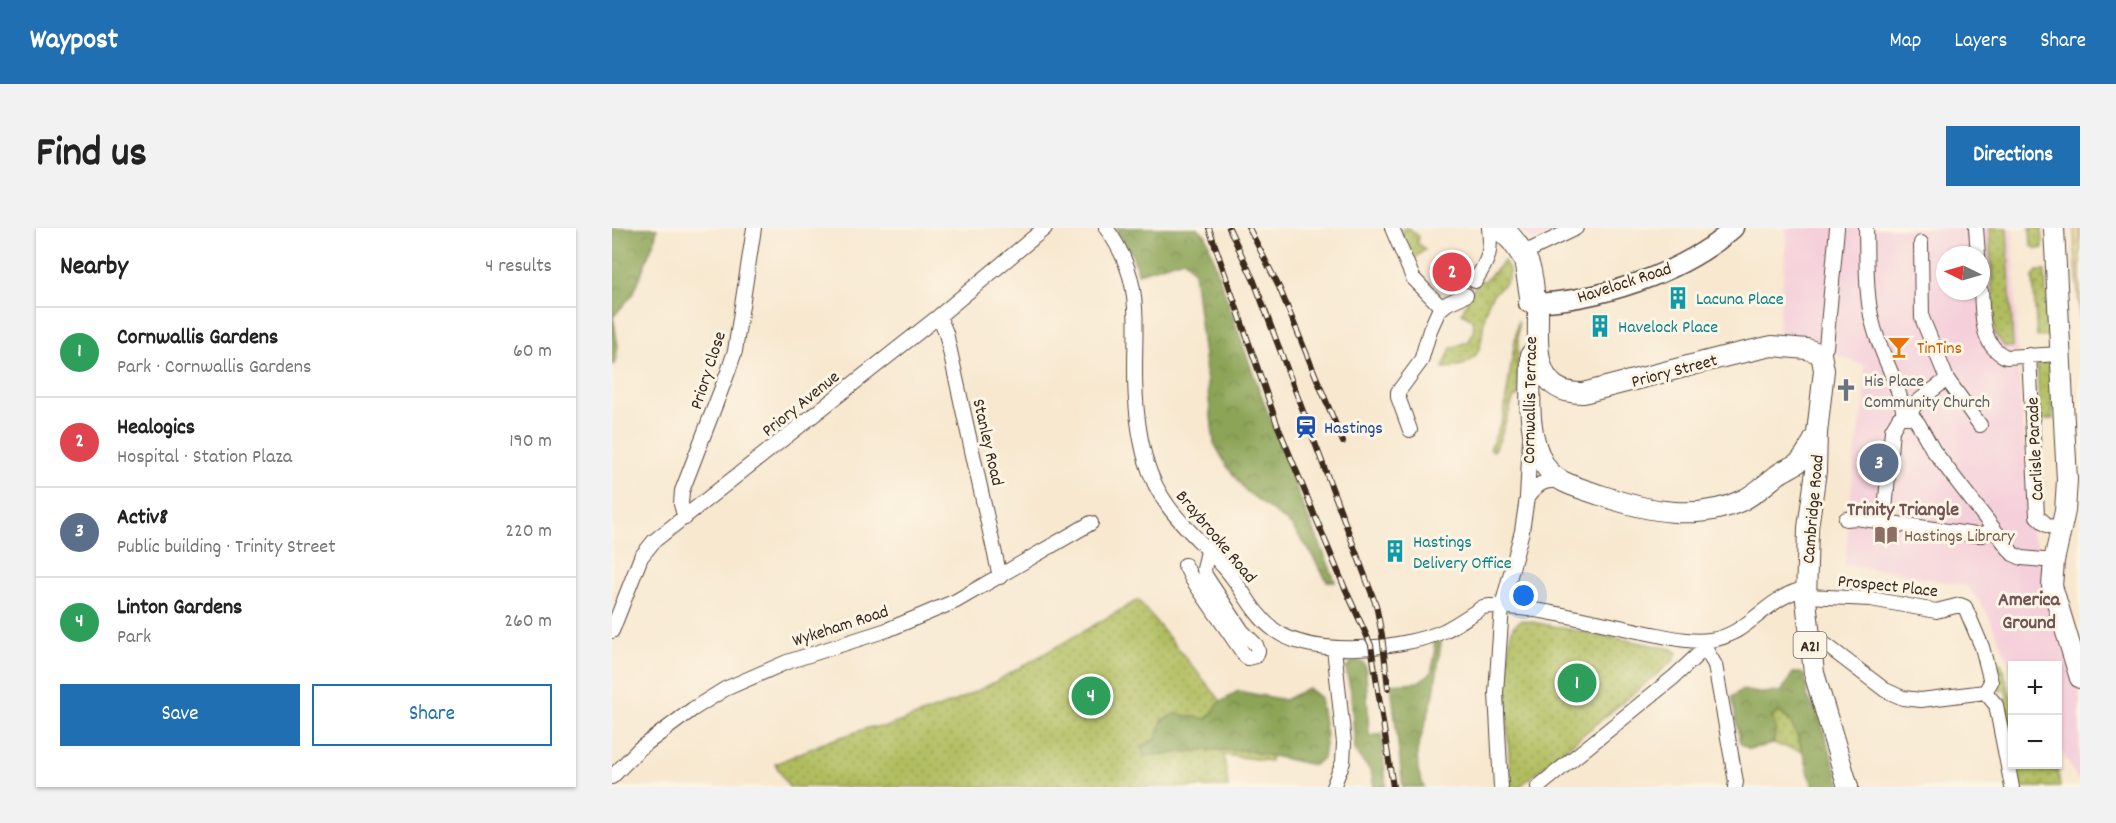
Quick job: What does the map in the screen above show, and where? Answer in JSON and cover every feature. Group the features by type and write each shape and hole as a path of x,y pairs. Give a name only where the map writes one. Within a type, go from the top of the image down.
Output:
{"highway":[{"name":"Carlisle Parade","path":"2054,228 2067,480 2066,511 2054,561 2052,586 2080,678"},
{"name":"Cornwallis Terrace","path":"1533,303 1541,366 1552,385"},
{"name":"Cornwallis Terrace","path":"1532,425 1533,303"},
{"name":"Priory Street","path":"1552,385 1565,392 1583,393 1772,346 1807,349 1821,354"},
{"name":"Cambridge Road","path":"1821,354 1824,370 1816,464 1810,498 1806,592 1814,674 1848,787"},
{"path":"1531,397 1552,385"},
{"path":"1532,425 1538,452 1546,468 1560,481"},
{"name":"A21","path":"1560,481 1626,504 1654,511 1681,512 1727,507 1745,499 1803,457 1817,434"},
{"name":"A21","path":"1789,468 1804,472 1810,498"}],"main road":[{"name":"Havelock Road","path":"1533,303 1558,302 1601,294 1652,277 1687,259 1734,228"}],"street":[{"name":"Priory Close","path":"685,518 681,504 682,491 735,351 754,228"},
{"name":"Priory Avenue","path":"612,631 646,549 654,541 939,316 1045,228"},
{"name":"Braybrooke Road","path":"1106,228 1123,255 1134,292 1137,407 1146,462 1167,506 1224,566 1263,620 1275,631 1302,644 1334,648 1398,644 1444,631 1483,607 1502,606"},
{"path":"1392,228 1413,278 1442,308"},
{"path":"1525,256 1576,228"},
{"name":"Cambridge Road","path":"1821,354 1826,347 1837,228"},
{"path":"1866,228 1869,305 1873,324 1902,399 1906,416 1918,423 1933,450 2013,554 2022,558 2054,561"},
{"path":"1976,228 1977,246"},
{"path":"1475,281 1485,266 1497,233 1525,256 1533,303"},
{"path":"1921,243 1922,318 1947,379 1980,425"},
{"path":"1410,430 1398,392 1417,368 1430,330 1442,308 1466,295"},
{"path":"1982,300 1984,330 1987,339 1998,353 2006,357 2061,354"},
{"name":"Stanley Road","path":"939,316 946,333 1000,577"},
{"name":"Carlisle Parade","path":"2029,355 2037,516 2047,525 2060,530"},
{"path":"1884,522 1892,430 1899,418 1906,416 1916,403 1947,379"},
{"name":"Cornwallis Terrace","path":"1501,787 1496,693 1502,606 1515,562 1527,498 1532,425"},
{"name":"Cornwallis Terrace","path":"1527,498 1540,483 1546,480 1560,481"},
{"path":"1846,519 1856,518 1976,535 1994,530"},
{"name":"Wykeham Road","path":"612,777 639,749 693,709 725,689 797,658 887,630 956,601 1090,523"},
{"path":"1184,572 1245,656 1256,657 1258,651 1256,645 1242,631 1205,575 1208,551"},
{"path":"1538,787 1674,677 1706,644 1726,636 1757,618 1786,595 1806,592"},
{"name":"Prospect Place","path":"1806,592 1871,598 1936,610 1960,605 1965,607 1982,646 1991,682 1985,692"},
{"path":"1502,606 1706,644"},
{"path":"1810,638 1826,645 1885,690 1903,698 1921,700 1985,692 1995,705 2012,787"},
{"path":"1706,644 1715,664 1735,787"},
{"path":"1333,787 1343,762 1344,743 1334,648"}],"shaded area":[{"path":"1519,228 1561,228 1533,242"},
{"path":"1784,228 2013,228 2018,365 2031,535 2065,583 2080,644 2080,780 2062,752 2062,661 2009,661 1985,609 1967,586 1845,565 1854,460 1865,403 1864,365 1778,334 1787,234"}],"green space":[{"path":"612,228 657,228 655,239 633,294 613,317 618,345 616,363 612,365"},
{"path":"1115,228 1198,228 1206,236 1263,400 1335,582 1327,581 1291,525 1246,491 1228,468 1214,443 1194,271 1184,259 1138,273 1132,254"},
{"path":"1404,228 1409,228 1418,236 1417,243 1425,249 1411,262 1402,237"},
{"path":"1989,228 2007,228 2013,347 2005,347 1995,334"},
{"path":"2030,228 2042,228 2043,248 2036,249 2031,245"},
{"path":"1504,261 1510,274 1505,284 1495,292 1488,303 1480,347 1476,355 1469,362 1459,366 1443,368 1451,348 1469,341 1474,328 1470,318 1462,313 1469,296 1480,279 1484,282"},
{"path":"2037,271 2045,271 2049,336 2037,337 2033,277"},
{"path":"1518,320 1518,397 1514,397 1498,444 1493,451 1490,449 1503,418"},
{"path":"2037,363 2050,363 2053,419 2040,420"},
{"path":"1138,600 1221,701 1278,732 1270,761 1224,755 1228,787 789,787 775,764 826,742 871,727 886,727 954,702 993,683"},
{"path":"1521,620 1673,649 1677,653 1673,661 1519,787 1511,787 1506,705 1510,637 1513,627"},
{"path":"1439,636 1441,642 1434,694 1417,751 1418,771 1424,787 1403,787 1391,684 1418,682 1431,673 1435,655 1434,639"},
{"path":"1357,661 1364,663 1366,671 1369,736 1382,734 1386,787 1374,787 1371,771 1355,752 1351,692 1346,669 1351,663"},
{"path":"2001,663 2008,687 2008,699 2005,690 2000,691 1995,664"},
{"path":"1793,673 1801,673 1805,676 1807,696 1819,716 1841,787 1813,787 1797,735 1786,717 1779,712 1772,717 1776,729 1773,744 1749,749 1740,743 1732,697 1741,690 1759,693 1781,692"},
{"path":"1308,688 1320,698 1326,737 1323,758 1314,765 1244,750 1204,750 1144,756 1141,747 1157,738 1162,720 1175,714 1208,719 1219,703 1238,691 1285,700"},
{"path":"2008,699 2008,732 2002,700"},
{"path":"1778,711 1791,723 1802,751 1773,744 1776,729 1772,717"},
{"path":"2016,769 2058,771 2060,787 2019,787"}],"sand":[{"path":"2074,228 2080,228 2080,324"}],"railway":[{"path":"1209,228 1277,424 1371,645 1393,787"},
{"path":"1229,228 1254,281 1376,605 1388,688"},
{"path":"1249,228 1279,287 1343,442"}],"place":[{"name":"Healogics","path":"1452,272"},
{"name":"Lacuna Place","path":"1678,298"},
{"name":"Havelock Place","path":"1600,326"},
{"name":"TinTins","path":"1899,347"},
{"name":"His Place Community Church","path":"1846,390"},
{"name":"Hastings","path":"1306,427"},
{"name":"Activ8","path":"1879,463"},
{"name":"Hastings Library","path":"1886,535"},
{"name":"Hastings Delivery Office","path":"1395,551"},
{"name":"Cornwallis Gardens","path":"1577,683"},
{"name":"Linton Gardens","path":"1091,696"}],"district":[{"name":"Trinity Triangle","path":"1903,508"},
{"name":"America Ground","path":"2029,610"}]}
